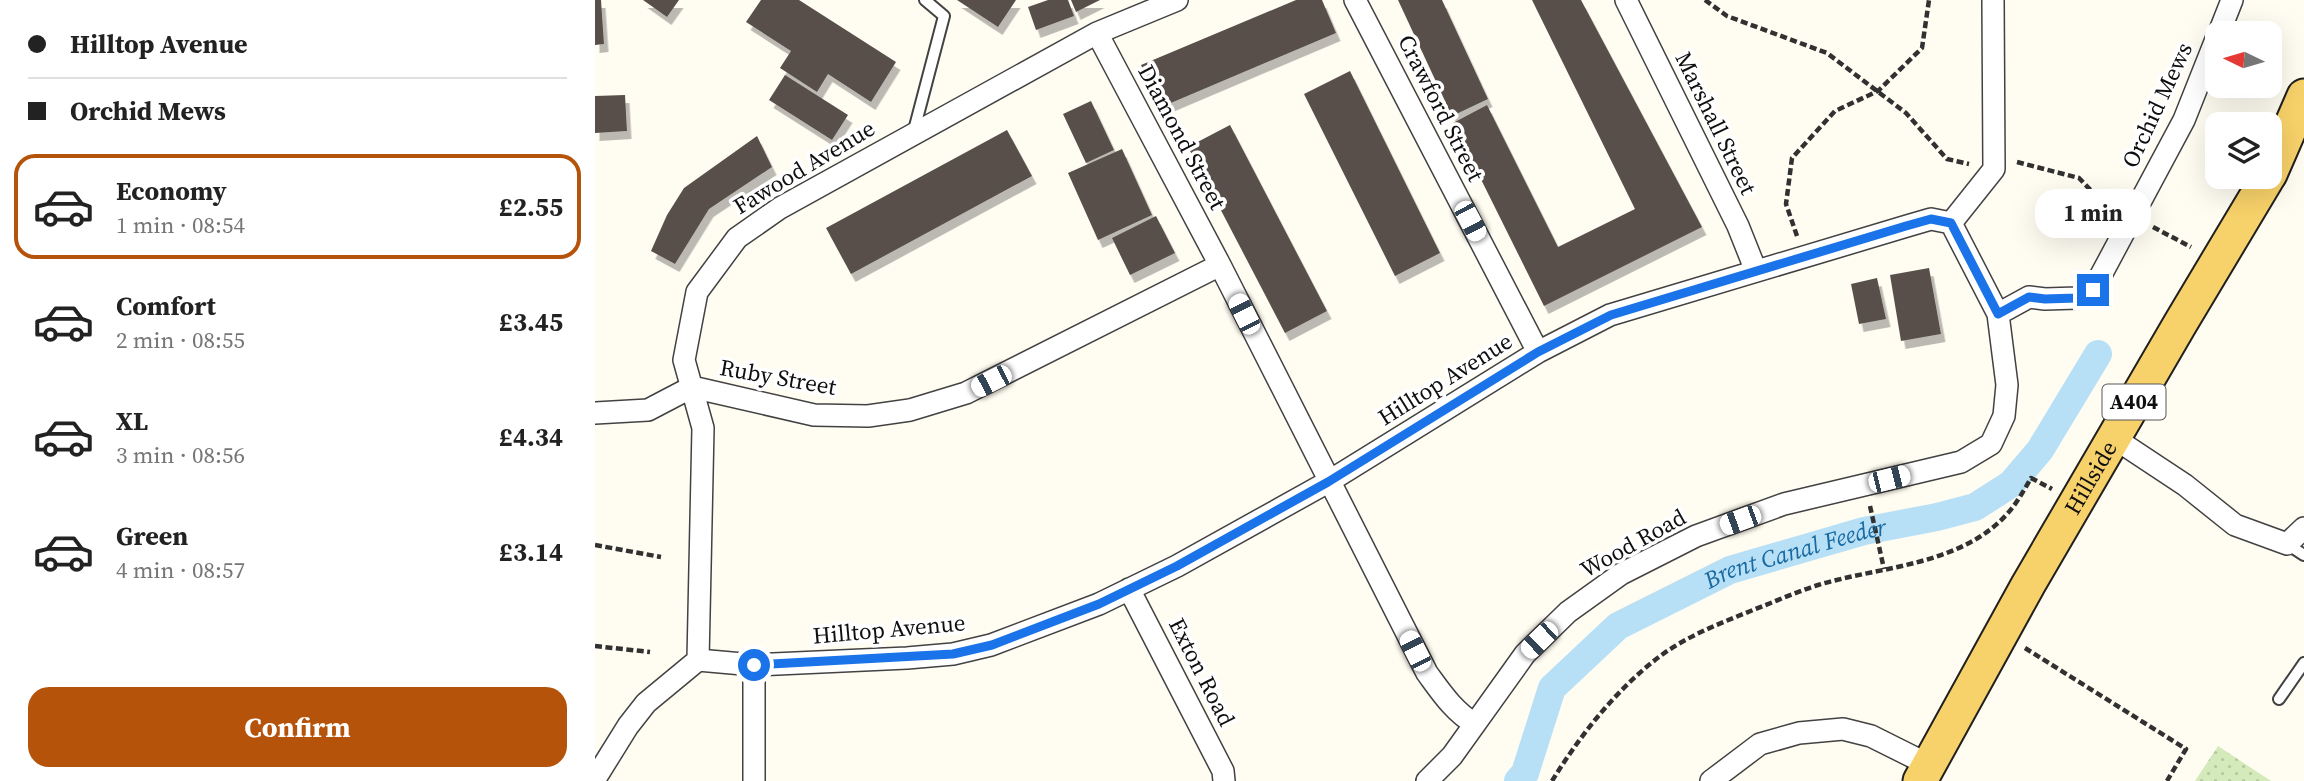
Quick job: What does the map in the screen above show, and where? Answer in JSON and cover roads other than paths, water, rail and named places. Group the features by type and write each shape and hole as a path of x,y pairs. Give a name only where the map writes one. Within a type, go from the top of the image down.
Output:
{"main road":[{"name":"Hillside","path":"2282,146 2304,96"},
{"name":"Hillside","path":"1924,773 2028,585 2261,189"}],"street":[{"name":"Fawood Avenue","path":"698,660 702,428 684,360 697,292 737,239 780,208 1097,33 1177,0"},
{"name":"Crawford Street","path":"1355,0 1538,352"},
{"name":"Marshall Street","path":"1626,0 1738,226 1756,271"},
{"path":"1951,223 1994,169 1993,0"},
{"name":"Orchid Mews","path":"2224,21 2232,0"},
{"name":"Diamond Street","path":"1097,33 1220,265 1427,673 1448,701 1464,718 1475,724"},
{"name":"Orchid Mews","path":"1998,314 2029,297 2045,299 2086,296 2093,290 2184,120 2205,68"},
{"name":"Hilltop Avenue","path":"698,660 754,665 953,654 992,645 1099,604 1177,566 1328,482 1538,352 1611,315 1931,219 1951,223"},
{"name":"Wood Road","path":"1427,781 1453,756 1525,654 1569,611 1621,574 1696,536 1784,504 1961,462 1991,444 2004,416 2007,385 2006,359 1998,314 1951,223"},
{"name":"Ruby Street","path":"692,387 814,415 868,416 910,410 966,393 1220,265"},
{"path":"595,413 648,410 692,387"},
{"path":"2114,438 2185,485 2235,525 2296,550 2304,528"},
{"name":"Exton Road","path":"1129,589 1223,771 1224,781"},
{"path":"595,779 628,726 646,703 698,660"},
{"path":"754,665 754,781"},
{"path":"1711,781 1760,744 1799,733 1843,729 1871,736 1924,773"}],"lane":[{"path":"913,134 944,16 925,0"},
{"path":"2279,699 2304,663"}],"waterway":[{"name":"Brent Canal Feeder","path":"1518,781 1525,773 1552,688 1618,626 1730,570 1864,531 1975,507 2011,484 2040,450 2098,354"}]}
